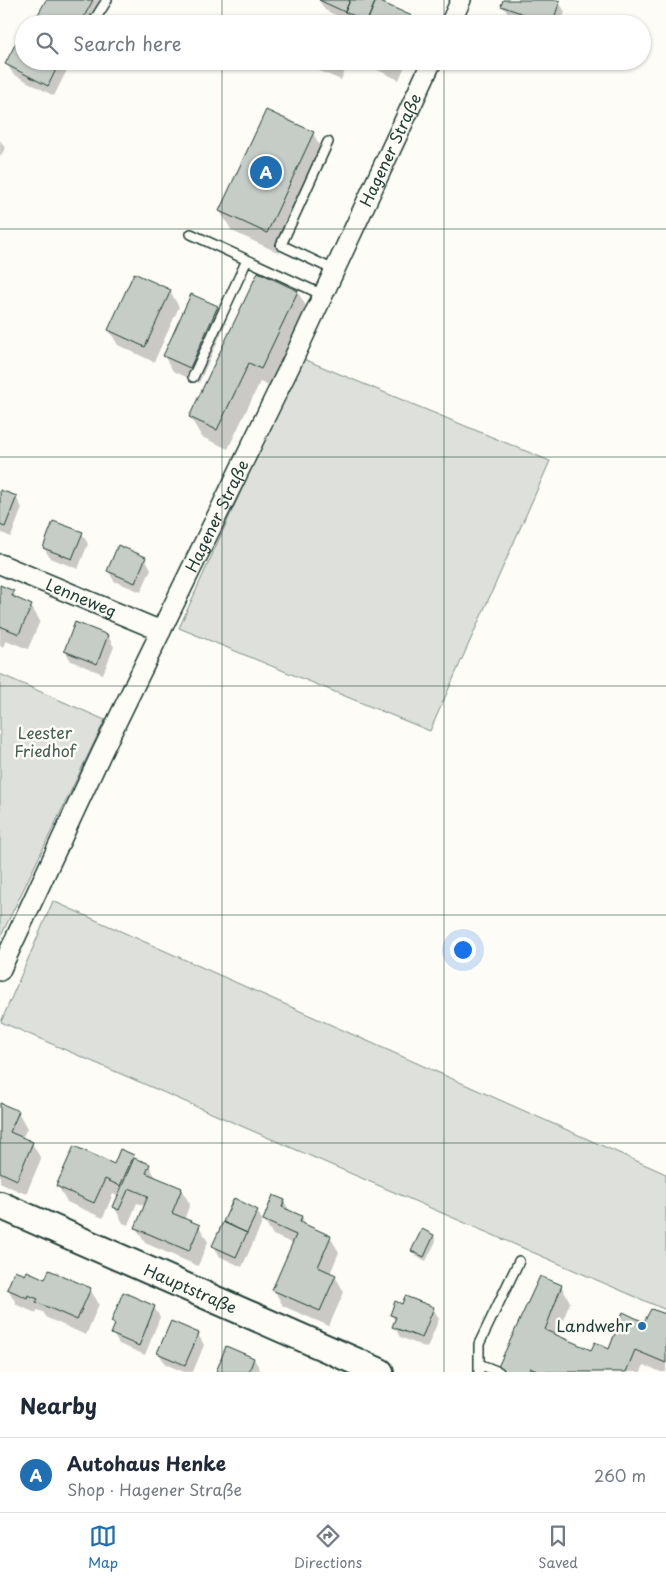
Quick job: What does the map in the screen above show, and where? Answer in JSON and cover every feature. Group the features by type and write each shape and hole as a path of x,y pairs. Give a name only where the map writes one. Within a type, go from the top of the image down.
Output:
{"main road":[{"name":"Hauptstraße","path":"0,1206 380,1372"}],"street":[{"path":"454,15 460,0"},
{"name":"Hagener Straße","path":"0,971 323,295 428,70"},
{"name":"Lenneweg","path":"0,564 161,631"}],"lane":[{"path":"98,15 107,0"},
{"path":"328,142 281,245 334,270"},
{"path":"191,234 323,295"},
{"path":"193,377 247,260"},
{"path":"499,1372 479,1368 479,1344 519,1262"}],"green space":[{"path":"301,358 550,461 430,731 179,628"},
{"name":"Leester Friedhof","path":"0,674 105,720 0,938"},
{"path":"53,901 666,1174 666,1310 1,1022"}],"building":[{"path":"46,0 93,0 85,15 38,15"},
{"path":"319,0 350,0 345,12"},
{"path":"350,0 376,0 370,15 352,15 345,12"},
{"path":"376,0 410,15 370,15"},
{"path":"503,0 560,1 555,15 526,15 501,6"},
{"path":"15,45 15,69 5,64"},
{"path":"17,70 56,70 48,86"},
{"path":"266,110 314,132 267,233 219,211"},
{"path":"258,272 298,291 261,369 249,363 217,430 189,417"},
{"path":"134,273 171,290 145,347 108,330"},
{"path":"191,294 218,306 190,368 163,356"},
{"path":"0,490 17,496 5,527 0,525"},
{"path":"53,521 83,532 72,559 43,548"},
{"path":"118,545 146,557 135,583 107,571"},
{"path":"0,585 14,591 12,596 32,605 19,634 0,626"},
{"path":"75,622 108,635 97,664 64,651"},
{"path":"0,1103 19,1111 10,1132 33,1142 17,1180 0,1172"},
{"path":"74,1146 114,1164 120,1149 134,1155 120,1186 105,1179 94,1203 56,1186"},
{"path":"134,1158 150,1164 146,1173 182,1188 172,1213 200,1225 189,1251 135,1228 148,1196 129,1188 119,1210 113,1207"},
{"path":"273,1195 285,1200 282,1207 302,1216 300,1222 331,1236 318,1267 336,1275 320,1311 272,1290 296,1235 263,1220"},
{"path":"234,1198 258,1210 247,1233 223,1222"},
{"path":"223,1222 247,1233 236,1257 212,1246"},
{"path":"422,1229 434,1235 424,1257 411,1251"},
{"path":"15,1270 25,1275 27,1271 45,1279 49,1270 91,1288 77,1320 36,1302 38,1299 28,1295 27,1298 7,1289"},
{"name":"Landwehr","path":"540,1276 562,1285 545,1330 591,1350 595,1342 609,1349 623,1312 644,1322 651,1309 666,1314 666,1363 635,1350 626,1372 539,1372 530,1368 529,1372 505,1372 497,1369"},
{"path":"123,1292 155,1306 139,1346 111,1334 115,1324 111,1322"},
{"path":"405,1296 434,1307 422,1338 392,1327 396,1317 390,1315 395,1301 402,1304"},
{"path":"171,1321 199,1333 185,1365 157,1353"},
{"path":"226,1346 254,1358 249,1372 216,1372"}],"place":[{"name":"Autohaus Henke","path":"266,172"},
{"name":"Landwehr","path":"642,1326"}]}
